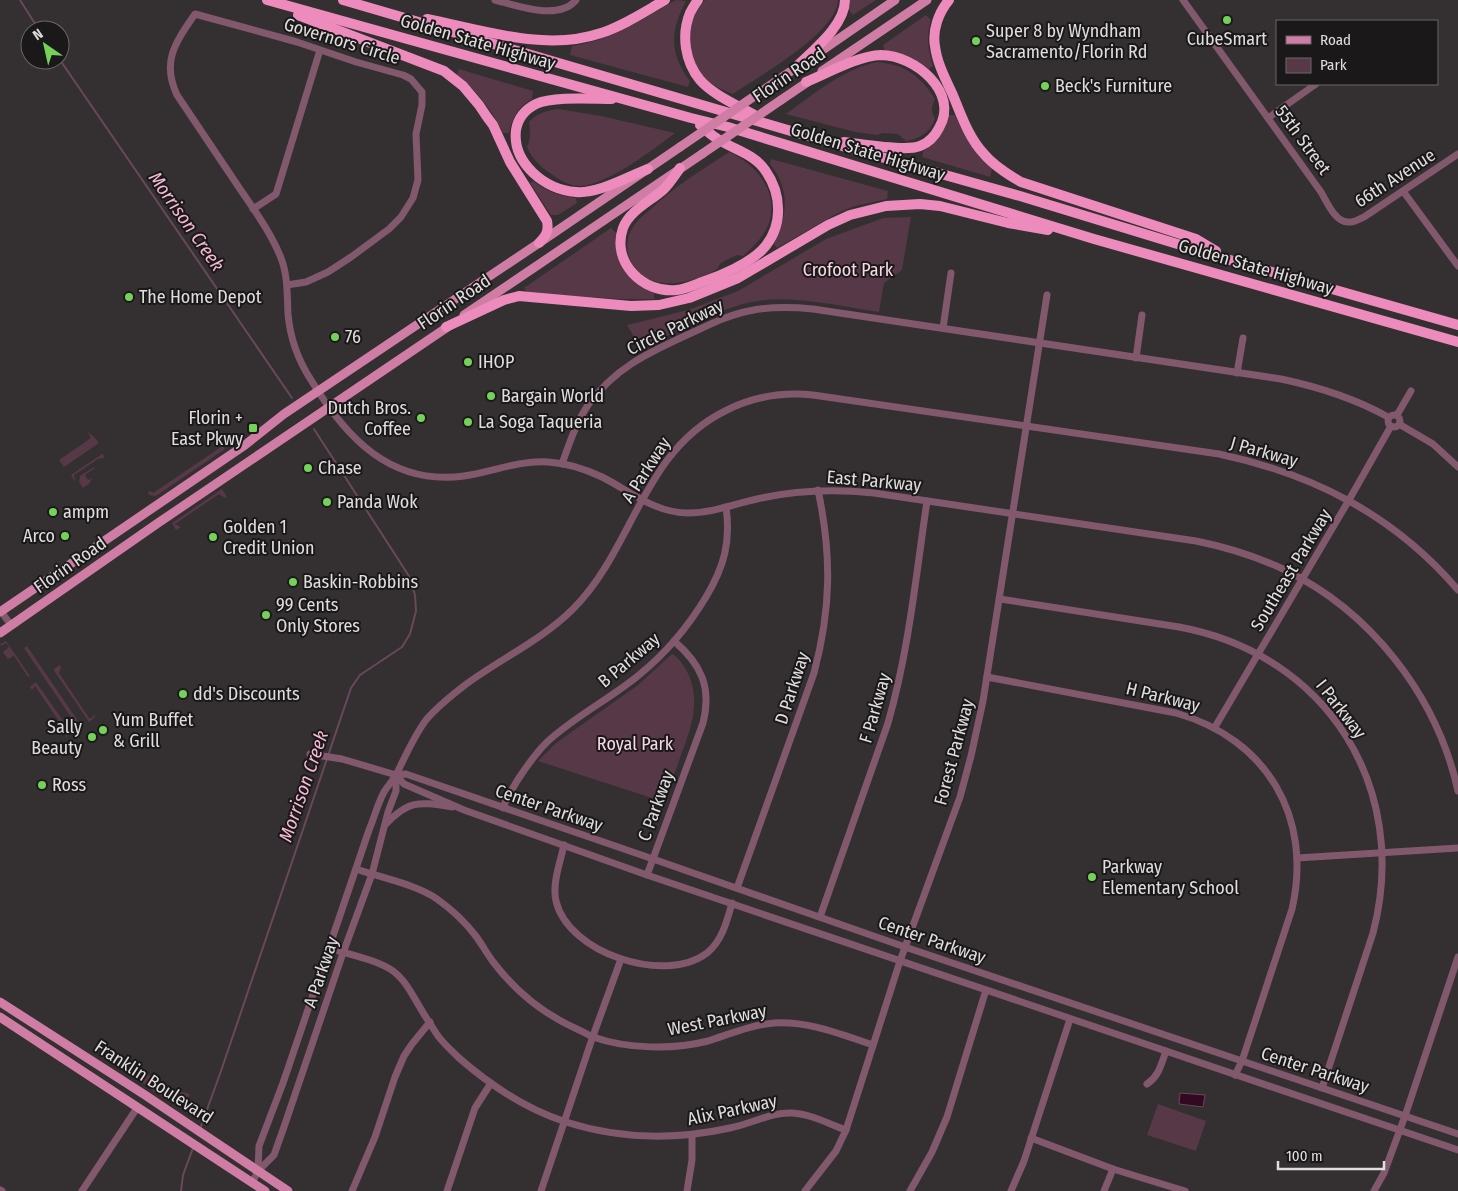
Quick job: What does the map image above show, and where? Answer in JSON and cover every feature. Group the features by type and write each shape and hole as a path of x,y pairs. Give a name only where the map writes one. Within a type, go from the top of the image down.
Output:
{"highway":[{"path":"259,0 421,61 444,71 463,86 493,125 510,162 547,221 549,228 546,236 539,243"},
{"name":"Golden State Highway","path":"267,0 691,118 728,126 1094,239 1458,342"},
{"name":"Golden State Highway","path":"343,0 1458,325"},
{"path":"354,3 521,38 548,41 575,40 601,34 665,0"},
{"path":"698,0 690,13 685,30 685,48 691,65 701,80 715,92 770,125"},
{"path":"795,68 832,31 841,18 846,3 845,0"},
{"path":"950,0 944,6 936,25 934,45 939,64 970,135 983,154 1000,170 1021,182 1196,239 1230,260"},
{"path":"806,82 864,58 882,56 901,58 917,66 931,78 941,94 945,108 942,123 935,136 920,146 908,149 818,139"},
{"path":"626,99 551,100 537,103 522,115 517,124 516,145 525,164 539,178 559,189 576,192 594,191 648,169"},
{"path":"680,168 665,187 628,218 621,238 620,248 622,256 630,272 644,283 660,290 678,290 714,278 748,261 762,250 773,235 778,218 778,200 773,182 764,167 750,156 719,140 691,118"},
{"path":"446,327 504,300 519,296 631,306 659,305 689,298 738,278 828,225 850,215 886,206 920,204 940,206 1094,239"}],"main road":[{"name":"Florin Road","path":"0,611 246,445 284,414 895,0"},
{"name":"Florin Road","path":"0,633 328,407 927,0"},
{"name":"Franklin Boulevard","path":"0,1002 288,1191"},
{"name":"Franklin Boulevard","path":"0,1017 265,1191"}],"street":[{"path":"495,0 533,9 549,10 569,7 576,0"},
{"name":"55th Street","path":"1183,0 1321,192 1332,211 1339,218 1347,222"},
{"name":"Governors Circle","path":"194,14 403,75 411,79 422,92 422,105 416,134 418,180 413,198 400,217 389,228 328,272 306,282 287,285"},
{"name":"East Parkway","path":"194,14 172,50 170,65 171,81 177,95 254,209 277,247 287,285 288,316 296,348 309,378 328,407 347,430 372,453 387,463 412,473 427,476 453,477 472,475 515,464 548,462 562,464 603,478 650,505 687,513 713,511 777,494 818,490 852,490 1219,546 1262,560 1302,580 1332,599 1376,636 1404,672 1438,729 1450,761 1458,791"},
{"path":"254,209 276,194 320,50"},
{"path":"1268,118 1315,85"},
{"name":"66th Avenue","path":"1347,222 1356,221 1364,217 1458,154"},
{"path":"1403,191 1458,266"},
{"path":"943,328 951,273"},
{"name":"Forest Parkway","path":"805,1191 836,1152 846,1130 900,961 960,797 977,732 988,677 1047,295"},
{"name":"Circle Parkway","path":"562,464 578,422 588,406 613,378 634,361 728,316 748,311 793,307 1237,372 1298,383 1330,391 1371,407 1388,417"},
{"path":"1136,358 1142,315"},
{"path":"1237,372 1243,338"},
{"path":"1397,415 1411,391"},
{"name":"A Parkway","path":"258,1171 259,1146 283,1083 384,792 396,775 417,735 426,720 466,684 542,634 573,609 598,579 662,466 672,452 690,434 710,419 732,407 763,397 788,394 813,395 1027,426"},
{"path":"1397,415 1392,414 1388,417 1388,422 1390,426 1395,427 1399,424"},
{"path":"1397,415 1400,419 1399,424"},
{"path":"1399,424 1433,444 1458,467"},
{"name":"J Parkway","path":"1027,426 1219,454 1246,460 1300,477 1349,500 1381,520 1435,565 1458,590"},
{"name":"Southeast Parkway","path":"1215,727 1349,500 1390,426"},
{"name":"D Parkway","path":"737,888 814,673 820,650 827,612 829,580 826,533 818,490"},
{"name":"F Parkway","path":"820,917 888,723 896,694 907,645 927,501"},
{"name":"B Parkway","path":"503,808 524,770 548,741 639,675 674,641 698,610 722,566 728,540 726,507"},
{"name":"I Parkway","path":"1000,599 1195,630 1227,639 1279,666 1305,687 1323,705 1343,732 1356,754 1369,784 1378,817 1382,852 1382,884 1377,917 1322,1088"},
{"path":"0,611 11,626"},
{"name":"C Parkway","path":"647,875 703,723 706,706 706,689 701,673 692,658 674,641"},
{"name":"H Parkway","path":"988,677 1192,717 1215,727 1239,744 1252,755 1272,780 1287,809 1296,841 1298,858 1297,877 1292,909 1242,1062 1235,1075"},
{"name":"Center Parkway","path":"310,754 342,759 396,775 406,774 905,948 1458,1134"},
{"name":"A Parkway","path":"252,1183 258,1171 274,1155 372,874 388,812 396,791 396,775"},
{"name":"Center Parkway","path":"396,775 404,784 464,810 647,875 1458,1150"},
{"path":"385,825 396,814 415,804 426,803 464,810"},
{"path":"564,845 555,885 556,900 562,915 584,939 598,949 621,959 647,965 664,966 686,963 701,957 718,940 732,903"},
{"path":"1298,858 1458,848"},
{"name":"West Parkway","path":"356,869 436,898 457,915 470,929 507,979 531,1002 549,1015 593,1036 641,1046 673,1046 706,1041 751,1027 775,1023 823,1028 873,1045"},
{"name":"Alix Parkway","path":"329,948 380,965 394,972 404,982 439,1037 453,1052 491,1083 527,1105 564,1121 627,1135 669,1136 692,1135 734,1128 774,1115 790,1113 805,1115 846,1130"},
{"path":"1374,1191 1384,1173 1458,957"},
{"path":"541,1191 621,959"},
{"path":"910,1191 932,1152 944,1123 986,990"},
{"path":"1011,1191 1024,1161 1070,1019"},
{"path":"352,1191 375,1137 401,1063 412,1044 430,1022"},
{"path":"1147,1084 1158,1074 1166,1052"},
{"path":"447,1191 476,1108 491,1083"},
{"path":"82,1191 137,1108"},
{"path":"687,1191 692,1170 692,1135"},
{"path":"1031,1138 1113,1168 1185,1191"},
{"path":"1104,1191 1113,1168"}],"green space":[{"path":"676,0 686,1 677,22 674,42 678,61 690,81 688,87 570,55 572,46 613,34"},
{"path":"705,0 838,0 835,13 811,39 795,53 733,94 705,79 693,61 690,50 691,29 698,9"},
{"path":"850,0 876,0 853,15 849,10"},
{"path":"926,15 931,20 928,43 933,66 929,69 908,57 885,51 883,45"},
{"path":"877,62 895,65 911,73 924,84 935,99 932,113 935,118 928,131 920,137 906,141 898,134 883,133 877,135 855,132 786,114 841,76 864,65"},
{"path":"459,69 533,91 532,99 516,113 509,133 503,133 483,101 457,75"},
{"path":"558,109 601,116 675,133 643,157 604,180 581,186 572,185 543,168 533,158 527,147 530,138 529,122 535,116"},
{"path":"948,115 955,115 971,144 992,169 990,177 922,157 924,149"},
{"path":"729,152 749,165 765,183 771,205 770,217 764,234 743,256 738,255 721,263 717,269 703,276 674,283 654,281 646,277 638,271 628,254 628,240 633,227 637,221 689,178"},
{"path":"771,159 888,191 887,199 855,206 840,212 777,248 774,244 782,223 785,203 781,184 770,164"},
{"path":"533,181 553,193 576,198 577,203 558,215 551,215 530,183"},
{"name":"Crofoot Park","path":"911,217 902,270 884,283 879,312 788,299 758,301 713,314 641,349 627,325 688,310 738,291 826,239 883,218"},
{"path":"611,228 617,234 618,254 624,270 636,284 654,293 654,299 619,299 528,293 524,288"},
{"path":"88,432 99,443 64,467 59,460 91,438"},
{"path":"220,441 225,449 156,496 149,495 148,492 153,493 221,447 218,443"},
{"path":"102,454 104,458 98,459 74,475 75,482 71,475"},
{"path":"94,467 85,475 88,480 92,478 90,483 83,488 79,482 80,476"},
{"path":"222,489 227,497 225,498 219,494 175,524 181,527 176,530 172,523"},
{"path":"6,641 30,676 28,677 14,656 8,659 3,652 9,647 6,643 1,646 0,644"},
{"path":"27,646 78,721 75,723 24,648"},
{"name":"Royal Park","path":"672,654 685,668 693,690 694,702 688,736 664,802 538,761 556,743 638,685"},
{"path":"60,665 59,673 89,718 92,718 94,714 95,717 89,722 55,672 54,669"},
{"path":"36,682 71,732 66,738 67,733 35,686 32,690 30,687"},
{"path":"130,1069 154,1077 149,1087 127,1073"},
{"path":"153,1084 190,1094 185,1104 178,1106 150,1089"},
{"path":"1158,1104 1206,1121 1196,1151 1147,1135"}],"shaded area":[{"path":"1180,1093 1205,1095 1203,1107 1179,1104"}],"waterway":[{"name":"Morrison Creek","path":"20,0 33,20"},
{"name":"Morrison Creek","path":"67,70 292,398"},
{"name":"Morrison Creek","path":"200,1129 351,688 360,675 402,647 410,634 416,611 415,595 409,576 314,429"},
{"name":"Morrison Creek","path":"181,1191 183,1175 193,1148"}],"place":[{"name":"CubeSmart","path":"1227,20"},
{"name":"Super 8 by Wyndham Sacramento/Florin Rd","path":"976,41"},
{"name":"Beck's Furniture","path":"1045,86"},
{"name":"The Home Depot","path":"129,297"},
{"name":"76","path":"335,337"},
{"name":"IHOP","path":"468,362"},
{"name":"Bargain World","path":"491,396"},
{"name":"Dutch Bros. Coffee","path":"421,418"},
{"name":"La Soga Taqueria","path":"468,422"},
{"name":"Florin + East Pkwy","path":"253,428"},
{"name":"Chase","path":"308,468"},
{"name":"Panda Wok","path":"327,502"},
{"name":"ampm","path":"53,512"},
{"name":"Arco","path":"65,536"},
{"name":"Golden 1 Credit Union","path":"213,537"},
{"name":"Baskin-Robbins","path":"293,582"},
{"name":"99 Cents Only Stores","path":"266,615"},
{"name":"dd's Discounts","path":"183,694"},
{"name":"Yum Buffet & Grill","path":"103,730"},
{"name":"Sally Beauty","path":"92,737"},
{"name":"Ross","path":"42,785"},
{"name":"Parkway Elementary School","path":"1092,877"}]}
